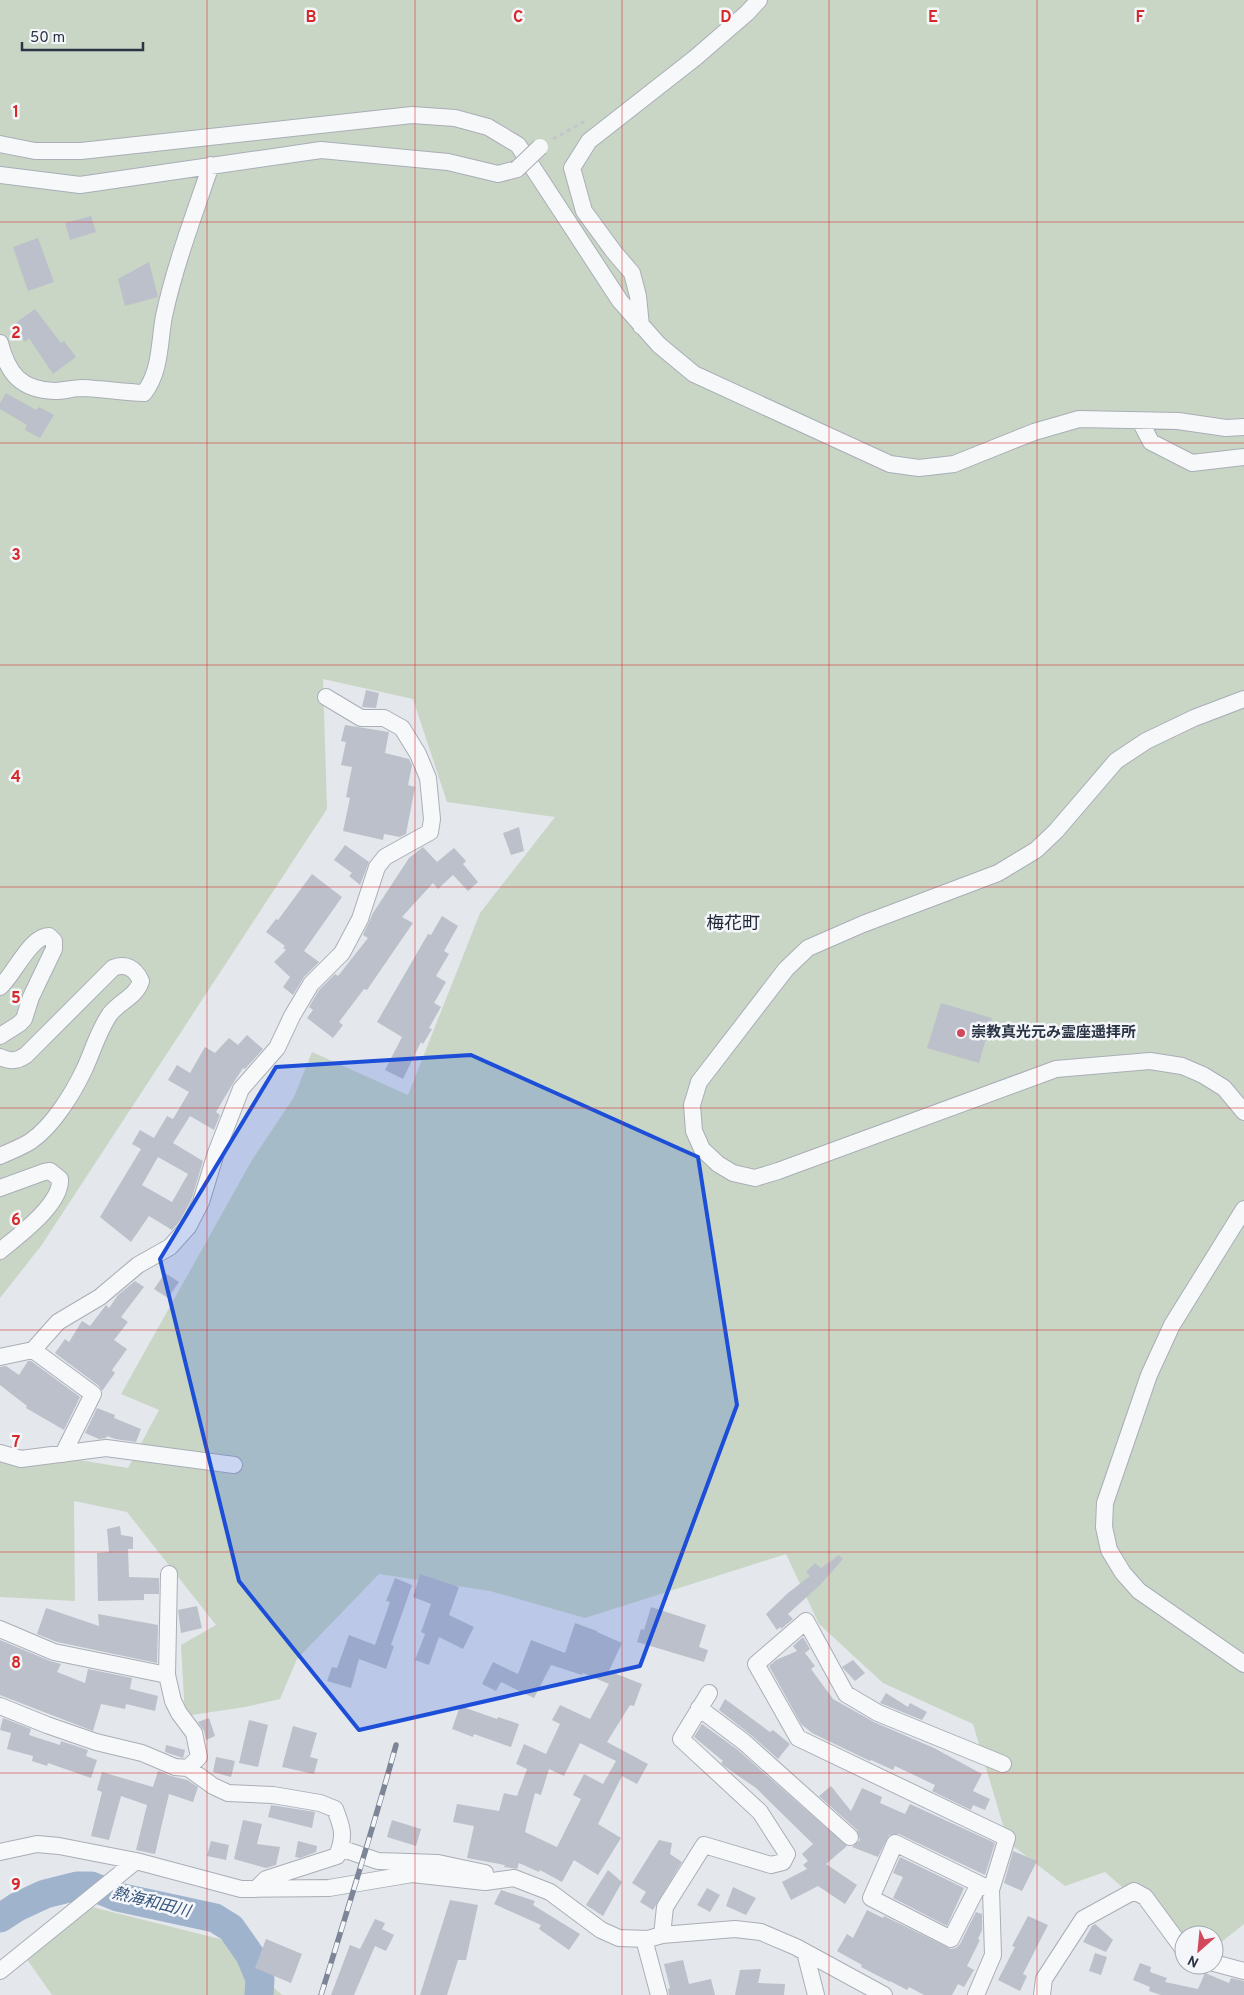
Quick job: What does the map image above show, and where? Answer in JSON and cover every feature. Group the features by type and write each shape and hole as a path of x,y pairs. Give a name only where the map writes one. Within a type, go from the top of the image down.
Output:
{"street":[{"path":"641,326 638,296 632,274 584,211 572,168 589,141 694,58 747,13 759,0"},
{"path":"0,144 35,152 81,151 412,115 456,118 488,127 518,145 620,301 641,326 674,359 694,374 890,464 920,468 954,464 1034,432 1079,420 1178,421 1226,428 1244,427"},
{"path":"0,175 80,185 321,150 448,162 498,174 517,169 540,147"},
{"path":"0,343 10,371 21,382 36,389 56,391 80,388 144,393 150,386 156,371 164,316 210,166"},
{"path":"1140,421 1151,442 1192,463 1244,456"},
{"path":"0,1357 33,1350 58,1322 100,1296 138,1265 170,1247 188,1227 201,1202 216,1153 241,1089 277,1048 292,1016 312,984 342,953 360,919 377,867 385,857 430,832 432,819 428,778 418,754 402,728 384,718 361,718 326,697"},
{"path":"1244,699 1194,718 1146,741 1116,761 1056,831 1036,850 998,872 863,924 808,948 786,969 699,1082 692,1105 694,1131 702,1149 718,1164 734,1173 755,1178 1056,1069 1150,1061 1182,1066 1203,1075 1224,1088 1244,1112"},
{"path":"0,987 6,982 38,939 50,936 54,941 54,949 31,997 24,1019 0,1036"},
{"path":"0,1057 19,1060 26,1055 113,968 120,966 130,967 137,972 141,981 139,988 112,1011 108,1017 83,1072 58,1113 45,1129 32,1140 0,1156"},
{"path":"0,1188 50,1171 60,1179 61,1185 58,1194 32,1226 0,1251"},
{"path":"1244,1209 1172,1325 1149,1375 1105,1503 1104,1527 1109,1550 1123,1573 1139,1591 1244,1664"},
{"path":"33,1350 93,1394 63,1454"},
{"path":"0,1453 21,1459 106,1448 234,1466"},
{"path":"169,1574 167,1675 173,1701 194,1734 199,1757 188,1768"},
{"path":"985,1887 895,1844 871,1898 951,1939 985,1887 1007,1838 798,1738 756,1664 806,1621 846,1694 878,1713 1003,1764"},
{"path":"0,1629 54,1652 167,1675"},
{"path":"662,1935 666,1907 704,1845 770,1865 783,1862 787,1854 760,1812 681,1739 709,1693"},
{"path":"0,1706 96,1742 142,1753 175,1768 188,1768 213,1786 228,1793 273,1795 320,1803 335,1809 340,1822 343,1840 337,1856 266,1879 256,1888"},
{"path":"700,1708 744,1742 850,1837"},
{"path":"0,1852 37,1844 59,1846 136,1861 241,1889 329,1888 412,1874 485,1882 514,1878"},
{"path":"340,1848 378,1861 438,1863 514,1878 550,1892 602,1930 619,1938 644,1939 662,1935 734,1929 761,1932 805,1952 884,1995"},
{"path":"0,1971 136,1861"},
{"path":"976,1995 993,1955 985,1887"},
{"path":"1042,1995 1044,1979 1082,1919 1134,1891 1145,1897 1174,1936"},
{"path":"644,1939 659,1995"},
{"path":"805,1952 816,1995"},
{"path":"1224,1966 1244,1971"}],"path":[{"path":"540,147 583,122 578,130"}],"highlighted area":[{"path":"471,1055 698,1157 737,1405 640,1666 359,1730 239,1581 160,1259 276,1067"}],"green space":[{"path":"0,0 1244,0 1244,1924 1224,1940 1224,1925 1174,1925 1174,1933 1105,1872 1065,1886 1008,1842 973,1724 883,1683 819,1624 786,1554 585,1618 490,1591 379,1574 297,1659 280,1699 245,1707 185,1716 181,1645 216,1625 127,1512 74,1501 75,1601 0,1597 0,1447 128,1468 159,1410 121,1394 252,1160 294,1097 312,1052 408,1095 480,913 555,817 447,802 413,699 323,679 327,809 41,1246 0,1298"},
{"path":"88,1906 220,1939 282,1995 52,1995 26,1958"}],"building":[{"path":"91,216 96,232 70,240 65,223"},
{"path":"38,238 54,282 28,291 13,247"},
{"path":"149,262 158,297 125,306 118,279"},
{"path":"35,309 61,343 64,341 76,357 53,374 29,338 25,342 13,325"},
{"path":"6,393 36,410 39,407 54,415 40,438 25,430 27,425 0,409 0,403"},
{"path":"366,690 379,693 376,708 362,707"},
{"path":"345,725 389,732 385,753 409,759 412,765 408,785 415,787 406,834 400,837 384,834 383,840 343,831 350,798 346,797 352,767 341,765 346,742 341,741"},
{"path":"519,827 524,851 511,855 503,833"},
{"path":"345,845 369,862 360,885 349,876 352,873 334,860"},
{"path":"423,847 437,862 454,848 466,861 463,864 478,882 468,891 453,875 438,889 433,883 402,917 413,923 367,990 364,989 339,1022 343,1025 333,1038 307,1018 313,1010 309,1007 319,990 335,974 338,976 368,938 363,935 373,913 409,858"},
{"path":"312,874 342,897 304,951 319,962 304,977 293,995 283,987 290,977 274,962 286,950 283,948 285,946 266,932 276,919 278,920"},
{"path":"442,916 458,926 444,951 449,954 436,976 446,982 434,1003 441,1007 429,1028 432,1029 423,1044 421,1042 403,1079 385,1070 402,1037 377,1022 428,934 431,935"},
{"path":"941,1003 992,1018 979,1063 927,1048"},
{"path":"247,1035 263,1049 245,1069 243,1068 232,1085 216,1112 220,1115 214,1130 190,1116 173,1143 203,1161 192,1198 180,1221 172,1230 149,1216 131,1242 100,1217 141,1149 132,1144 140,1130 154,1138 167,1116 173,1119 189,1092 168,1080 177,1065 190,1073 205,1047 215,1053 229,1038 238,1045","holes":["158,1157 188,1174 172,1202 142,1185"]},
{"path":"165,1273 179,1282 168,1298 154,1289"},
{"path":"135,1281 144,1287 121,1317 128,1322 114,1340 127,1349 112,1370 115,1373 102,1391 99,1386 55,1353 65,1339 69,1342 82,1321 90,1326 106,1305 109,1308 118,1295"},
{"path":"28,1361 31,1361 80,1397 64,1430 26,1408 27,1406 0,1385 0,1367 6,1366 19,1375"},
{"path":"97,1408 115,1415 114,1418 141,1429 136,1442 107,1436 106,1438 99,1439 85,1433"},
{"path":"120,1526 121,1535 133,1537 133,1549 128,1549 129,1577 159,1578 159,1594 144,1594 144,1600 98,1601 97,1553 109,1552 107,1529"},
{"path":"839,1555 843,1559 820,1585 788,1614 793,1619 777,1630 766,1614 788,1593 810,1576 806,1572 815,1563 821,1568"},
{"path":"420,1574 459,1587 449,1615 474,1627 463,1649 439,1637 429,1665 415,1660 425,1634 421,1632 431,1604 413,1597"},
{"path":"395,1578 412,1585 391,1645 394,1646 386,1669 359,1659 351,1688 327,1681 332,1667 337,1668 349,1635 375,1645 390,1602 386,1601"},
{"path":"197,1606 202,1628 181,1633 178,1610"},
{"path":"651,1607 706,1625 699,1647 708,1650 704,1662 637,1642 641,1629 644,1630"},
{"path":"46,1608 99,1626 98,1614 158,1625 157,1663 57,1642 37,1634"},
{"path":"575,1623 622,1643 609,1671 642,1684 634,1706 630,1705 607,1742 648,1764 637,1784 622,1776 598,1824 621,1838 598,1875 574,1860 562,1882 540,1870 539,1872 519,1863 517,1869 467,1858 474,1826 453,1822 457,1804 499,1811 504,1793 517,1796 527,1769 516,1764 524,1744 546,1754 560,1724 552,1720 560,1705 590,1719 609,1684 583,1673 582,1675 551,1665 534,1698 501,1682 496,1691 482,1684 493,1662 518,1674 531,1640 565,1653","holes":["580,1743 616,1761 603,1784 584,1774 573,1795 581,1799 557,1847 525,1832 535,1793 541,1795 549,1769 564,1776"]},
{"path":"803,1637 810,1649 805,1653 815,1666 811,1669 833,1699 874,1722 934,1748 982,1774 973,1791 990,1799 985,1810 973,1805 971,1810 932,1791 935,1785 895,1766 893,1770 870,1761 812,1733 801,1724 769,1666 776,1660 797,1651 793,1646"},
{"path":"0,1640 61,1664 57,1672 85,1683 88,1669 132,1678 130,1689 158,1696 155,1711 126,1704 125,1709 101,1704 93,1731 0,1695"},
{"path":"853,1660 865,1673 855,1681 842,1667"},
{"path":"886,1693 908,1707 910,1703 927,1712 922,1720 880,1703"},
{"path":"725,1699 770,1732 773,1730 790,1744 778,1759 719,1710"},
{"path":"460,1706 497,1719 498,1717 519,1724 511,1747 474,1734 473,1737 452,1729"},
{"path":"3,1718 31,1729 29,1735 60,1745 61,1741 88,1750 86,1756 97,1760 91,1778 48,1763 47,1766 32,1761 33,1756 7,1749 11,1733 0,1730"},
{"path":"209,1718 215,1736 206,1740 204,1731 198,1722"},
{"path":"249,1720 268,1725 258,1767 239,1763"},
{"path":"702,1724 738,1750 847,1846 826,1864 857,1885 845,1904 818,1886 791,1900 782,1882 807,1869 803,1865 808,1861 802,1854 813,1844 756,1788 724,1766 721,1763 723,1761 694,1737"},
{"path":"293,1726 317,1733 310,1757 318,1759 314,1774 282,1767"},
{"path":"166,1745 185,1750 183,1758 165,1752"},
{"path":"216,1757 235,1761 231,1777 213,1772"},
{"path":"158,1771 187,1780 198,1787 193,1802 169,1794 155,1854 136,1850 147,1805 121,1796 109,1840 91,1836 102,1792 97,1790 102,1772 153,1787"},
{"path":"831,1786 851,1811 862,1788 882,1797 880,1803 905,1814 910,1804 995,1843 985,1875 899,1834 889,1835 878,1857 852,1847 860,1840 857,1830 819,1796"},
{"path":"271,1805 315,1812 312,1828 268,1817"},
{"path":"243,1820 262,1824 257,1844 280,1847 276,1865 266,1868 234,1859"},
{"path":"392,1820 421,1829 416,1846 387,1837"},
{"path":"659,1840 672,1843 670,1854 682,1862 653,1910 640,1902 646,1892 632,1883"},
{"path":"211,1841 229,1845 226,1860 207,1856"},
{"path":"298,1841 317,1846 316,1852 300,1858 295,1857"},
{"path":"1013,1851 1037,1861 1022,1891 1004,1883"},
{"path":"900,1857 964,1888 947,1926 893,1898 903,1877 893,1873"},
{"path":"608,1870 622,1882 603,1916 586,1905"},
{"path":"733,1887 756,1898 746,1915 726,1906"},
{"path":"707,1888 720,1895 710,1912 697,1905"},
{"path":"501,1890 535,1901 533,1905 580,1934 569,1950 539,1929 541,1925 494,1904"},
{"path":"450,1900 478,1905 466,1960 458,1960 447,1995 420,1995"},
{"path":"867,1910 883,1918 884,1916 951,1949 956,1948 960,1944 976,1912 982,1914 982,1930 978,1939 980,1940 967,1966 974,1970 964,1987 958,1984 952,1995 924,1995 909,1987 907,1990 890,1982 861,1967 862,1965 837,1951 847,1934 853,1938"},
{"path":"1028,1916 1048,1925 1023,1974 1027,1976 1020,1991 998,1980 1015,1947 1012,1946"},
{"path":"375,1919 385,1923 382,1929 394,1935 386,1951 375,1946 354,1995 331,1995 350,1945 360,1949"},
{"path":"1095,1924 1113,1940 1106,1952 1083,1942"},
{"path":"266,1939 302,1954 291,1983 255,1968"},
{"path":"1095,1953 1107,1957 1101,1975 1089,1971"},
{"path":"683,1960 689,1984 711,1979 715,1995 669,1995 668,1989 670,1988 664,1964"},
{"path":"1140,1963 1151,1967 1150,1972 1167,1978 1165,1982 1198,1989 1204,1975 1210,1975 1229,1983 1231,1978 1244,1981 1244,1995 1161,1995 1149,1991 1150,1987 1133,1980"},
{"path":"761,1969 758,1983 785,1984 784,1995 735,1995 740,1970"}],"waterway":[{"name":"熱海和田川","path":"0,1918 17,1907 45,1894 77,1886 91,1886 118,1897 215,1918 231,1928 250,1955 260,1979 259,1995"}],"railway":[{"path":"321,1995 396,1745"}],"place":[{"name":"崇教真光元み霊座遥拝所","path":"961,1033"}],"district":[{"name":"梅花町","path":"733,924"}]}
